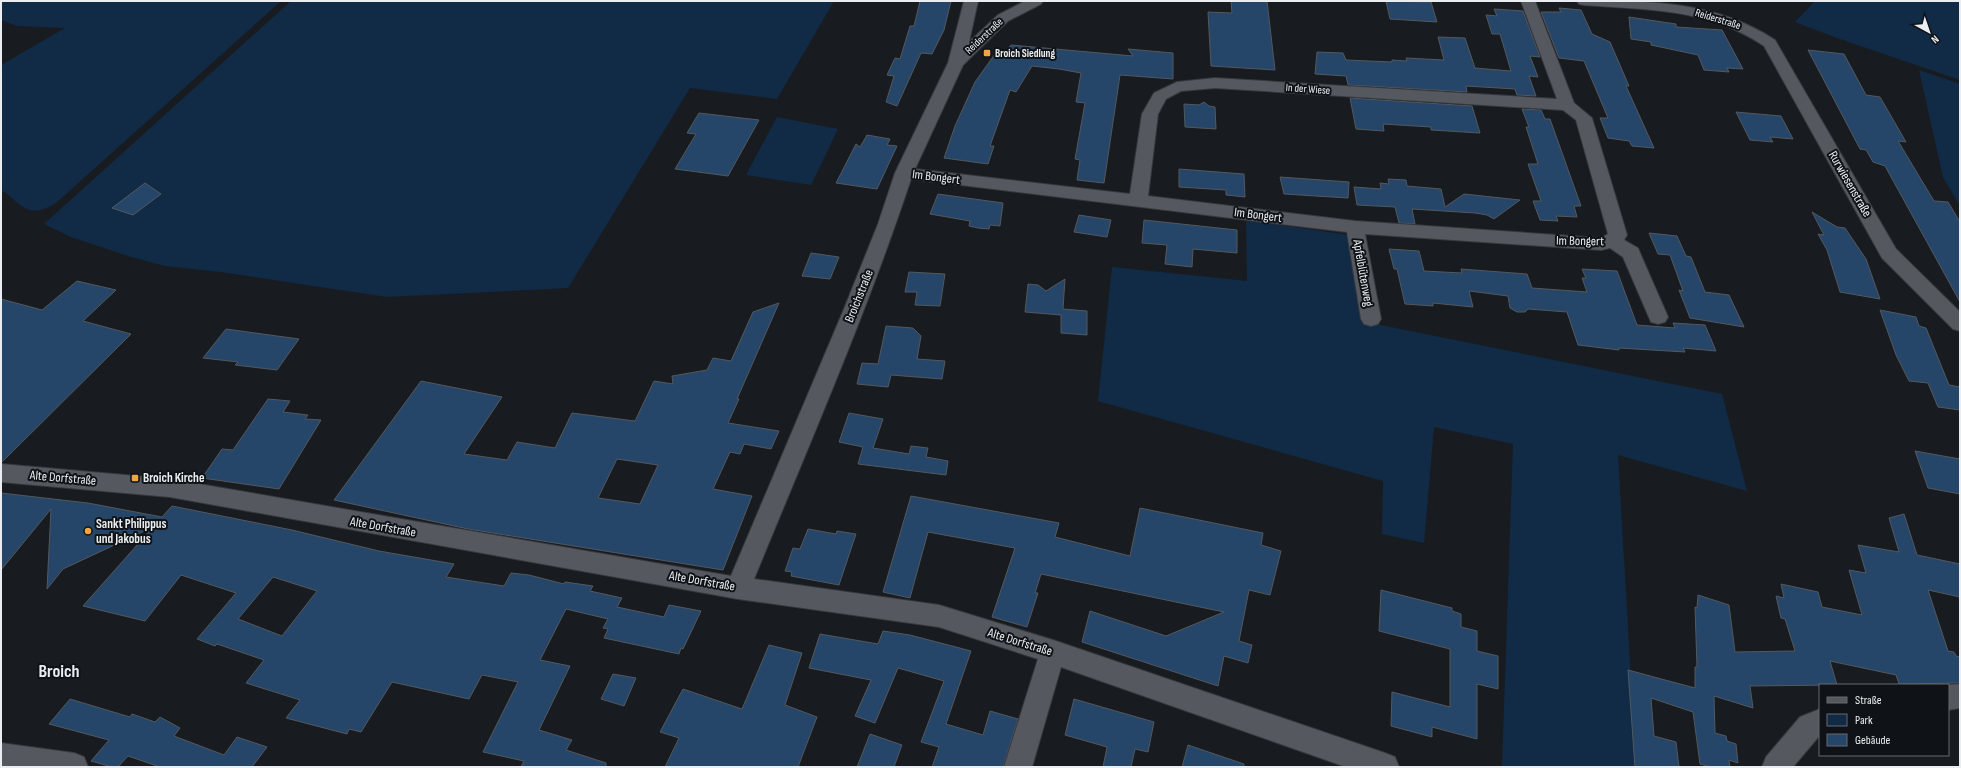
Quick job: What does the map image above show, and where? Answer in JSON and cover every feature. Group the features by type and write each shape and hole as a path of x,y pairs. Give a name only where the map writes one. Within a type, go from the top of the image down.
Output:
{"street":[{"name":"Broichstraße","path":"738,588 854,309 887,224 904,173 956,63 971,1"},
{"name":"Reiderstraße","path":"956,63 1003,18 1036,1"},
{"path":"1528,1 1567,105"},
{"name":"Reiderstraße","path":"1584,1 1695,11 1733,22 1756,32"},
{"name":"Rurwiesenstraße","path":"1756,32 1770,43 1889,253 1960,324"},
{"name":"In der Wiese","path":"1138,201 1150,114 1160,96 1177,87 1215,83 1567,105"},
{"name":"Im Bongert","path":"904,173 1354,227 1601,244 1613,241 1618,235 1584,118 1567,105"},
{"name":"Apfelblütenweg","path":"1354,227 1371,319"},
{"name":"Im Bongert","path":"1613,241 1631,253 1658,317"},
{"name":"Alte Dorfstraße","path":"1,473 170,488 738,588 939,616 1053,652 1385,767"},
{"path":"1018,767 1053,652"},
{"path":"1949,697 1960,696"},
{"path":"1776,767 1809,726 1819,722"},
{"path":"1,756 74,767"}],"green space":[{"path":"1,1 281,1 56,203 47,208 34,211 23,207 5,192 1,191 1,65 65,28 17,26 1,20"},
{"path":"291,1 834,1 777,99 690,88 568,288 387,297 221,272 165,266 131,257 71,237 44,224"},
{"path":"1815,1 1960,1 1960,80 1795,22"},
{"path":"1919,70 1960,84 1960,206 1943,177"},
{"path":"777,117 838,129 811,185 746,175"},
{"path":"1246,220 1348,235 1361,321 1722,394 1747,491 1618,455 1636,767 1502,767 1513,444 1434,427 1424,543 1382,534 1383,481 1098,401 1112,267 1247,281"}],"building":[{"path":"920,1 951,1 944,30 932,54 921,53 897,106 886,102 894,76 887,75 895,58 900,59 910,26 914,26"},
{"path":"1231,1 1267,1 1275,70 1211,66 1208,12 1232,13"},
{"path":"1386,1 1431,2 1437,22 1390,19"},
{"path":"1559,8 1581,10 1592,34 1610,42 1629,86 1626,86 1654,148 1632,146 1629,141 1608,138 1600,118 1608,118 1584,61 1559,58 1541,12 1561,12"},
{"path":"1494,9 1523,11 1540,57 1530,56 1538,77 1529,76 1536,96 1517,95 1515,89 1466,86 1467,92 1348,85 1346,76 1315,74 1317,52 1343,53 1346,60 1392,62 1392,60 1407,61 1406,58 1444,60 1438,37 1465,38 1475,68 1511,71 1500,34 1492,34 1486,15 1497,16"},
{"path":"1629,17 1676,24 1676,27 1722,30 1743,69 1727,68 1729,72 1704,70 1698,55 1651,45 1651,42 1631,39"},
{"path":"1011,45 1133,56 1128,49 1173,53 1173,79 1120,75 1104,183 1077,180 1080,160 1075,159 1085,103 1076,102 1081,73 1059,69 1032,66 1016,92 1010,90 990,146 994,146 988,164 944,158 955,126 975,82 995,54 1002,56"},
{"path":"1808,50 1844,54 1866,95 1880,97 1906,142 1898,141 1934,201 1948,202 1960,222 1960,302 1885,166 1873,162 1866,150 1860,149"},
{"path":"1350,98 1472,106 1480,133 1431,130 1431,127 1383,124 1384,131 1356,129"},
{"path":"1204,102 1209,106 1215,107 1216,129 1185,127 1184,104 1199,105"},
{"path":"1522,109 1541,110 1545,119 1550,119 1581,206 1574,206 1577,217 1556,216 1558,221 1540,220 1533,201 1541,201 1528,164 1538,164 1526,127 1529,127"},
{"path":"1736,112 1781,116 1793,139 1770,137 1773,142 1750,140"},
{"path":"699,113 759,120 728,176 675,169 696,134 687,133"},
{"path":"867,135 890,139 887,145 897,146 877,189 836,183 856,144 860,147"},
{"path":"1179,169 1244,174 1245,197 1226,195 1226,190 1179,187"},
{"path":"1280,177 1349,182 1348,198 1284,194"},
{"path":"1388,179 1406,180 1407,186 1441,189 1445,207 1464,194 1520,200 1494,219 1487,215 1475,213 1412,209 1415,224 1399,223 1395,207 1357,205 1354,187 1381,189 1380,183 1389,184"},
{"path":"145,183 161,194 133,215 112,208"},
{"path":"938,194 1003,203 1000,226 990,225 989,229 978,228 969,226 970,221 930,214"},
{"path":"1812,212 1837,227 1845,228 1866,259 1880,299 1840,292 1827,250 1818,234 1824,235"},
{"path":"1079,215 1111,220 1107,237 1074,232"},
{"path":"1144,220 1237,230 1237,253 1193,249 1192,267 1165,264 1167,245 1142,243"},
{"path":"1649,233 1677,236 1686,256 1691,257 1705,292 1729,295 1744,327 1690,318 1679,290 1683,291 1670,255 1658,254"},
{"path":"1389,249 1419,251 1424,271 1462,273 1461,269 1527,274 1532,288 1587,292 1582,278 1586,278 1582,269 1617,271 1637,325 1675,328 1673,323 1705,325 1716,351 1683,348 1685,352 1619,348 1619,350 1578,345 1567,312 1528,309 1525,312 1517,312 1510,308 1508,296 1469,291 1473,307 1433,303 1433,306 1405,304 1397,269 1394,269"},
{"path":"811,253 839,257 830,279 802,276"},
{"path":"909,272 945,274 940,306 915,305 917,292 905,292"},
{"path":"1065,279 1063,309 1087,311 1087,335 1061,333 1061,315 1025,312 1028,284 1038,285 1046,291"},
{"path":"77,281 116,290 83,321 131,334 1,463 1,299 42,310"},
{"path":"779,303 728,423 779,431 771,449 744,444 740,454 730,452 713,489 752,496 723,570 468,529 334,500 421,381 502,397 464,454 507,460 517,442 555,448 572,413 635,421 654,381 673,384 672,376 707,370 713,358 731,361 753,312","holes":["617,459 658,465 640,504 598,498"]},
{"path":"1880,310 1916,317 1919,326 1926,328 1949,385 1960,387 1960,410 1938,407 1928,383 1909,381 1896,355"},
{"path":"886,326 913,328 921,336 917,359 945,361 942,379 891,375 888,387 857,384 862,363 878,364"},
{"path":"226,329 299,339 277,370 235,365 238,362 203,358"},
{"path":"268,399 290,401 283,412 308,415 305,419 321,420 279,489 202,478 222,449 233,450"},
{"path":"849,413 883,419 873,448 909,454 911,446 928,448 926,457 948,461 946,475 858,464 863,447 839,442"},
{"path":"1915,451 1960,459 1960,494 1928,488"},
{"path":"1,493 88,503 162,517 172,506 292,530 379,551 454,564 446,577 504,586 511,573 529,575 564,584 565,582 593,586 590,591 622,598 617,607 664,617 669,605 701,611 683,649 681,648 679,654 604,638 608,629 603,628 608,619 566,609 540,660 570,666 539,730 572,740 566,750 606,763 606,767 521,767 524,761 483,752 518,682 482,675 469,699 392,682 361,732 349,729 347,734 286,718 300,700 246,683 264,660 217,644 215,646 197,639 236,593 181,575 145,621 83,606 153,527 63,569 47,589 51,509 1,570","holes":["273,577 317,591 282,636 238,619"]},
{"path":"911,496 1059,523 1055,537 1130,556 1140,508 1263,533 1261,545 1281,551 1270,595 1249,590 1239,641 1252,645 1248,663 1224,656 1218,686 1082,642 1090,611 1166,636 1224,612 1041,574 1035,593 1038,593 1027,627 992,617 1015,548 928,532 910,598 883,592"},
{"path":"1904,514 1917,555 1960,564 1960,597 1928,590 1948,651 1954,652 1956,656 1960,657 1960,683 1899,684 1896,675 1830,661 1837,684 1750,686 1753,708 1714,696 1715,733 1726,736 1727,741 1736,744 1738,763 1729,760 1730,767 1711,767 1700,764 1693,712 1651,698 1654,736 1676,742 1679,767 1635,767 1628,670 1695,688 1695,667 1697,667 1695,607 1697,608 1698,595 1729,605 1735,652 1795,651 1785,619 1781,618 1776,596 1784,598 1781,584 1818,592 1822,607 1862,615 1849,570 1866,573 1858,545 1899,552 1889,518"},
{"path":"808,529 836,534 837,531 856,534 839,585 791,576 792,572 785,571 793,548 800,549"},
{"path":"1381,590 1452,608 1452,611 1461,614 1461,627 1477,631 1477,651 1498,656 1498,689 1477,684 1477,739 1432,727 1432,737 1391,726 1392,692 1450,707 1450,649 1379,631"},
{"path":"883,631 910,635 971,651 946,724 983,735 990,711 1018,719 1003,767 932,767 939,747 921,742 944,681 898,668 875,723 855,716 871,680 809,668 820,634 878,644"},
{"path":"769,645 802,653 785,705 817,717 798,767 665,767 679,738 660,732 683,689 742,709"},
{"path":"613,674 636,678 624,706 601,699"},
{"path":"70,699 130,717 132,714 155,722 160,717 180,728 174,736 224,755 237,737 267,747 252,767 160,767 128,756 118,767 112,767 91,761 109,740 49,724"},
{"path":"1074,699 1154,722 1148,752 1135,749 1131,767 1103,767 1107,747 1065,735"},
{"path":"870,734 902,745 894,767 857,767"},
{"path":"1188,745 1244,764 1244,767 1182,767"}],"place":[{"name":"Broich Siedlung","path":"987,53"},
{"name":"Broich Kirche","path":"135,478"},
{"name":"Sankt Philippus und Jakobus","path":"88,531"}],"district":[{"name":"Broich","path":"59,671"}]}
